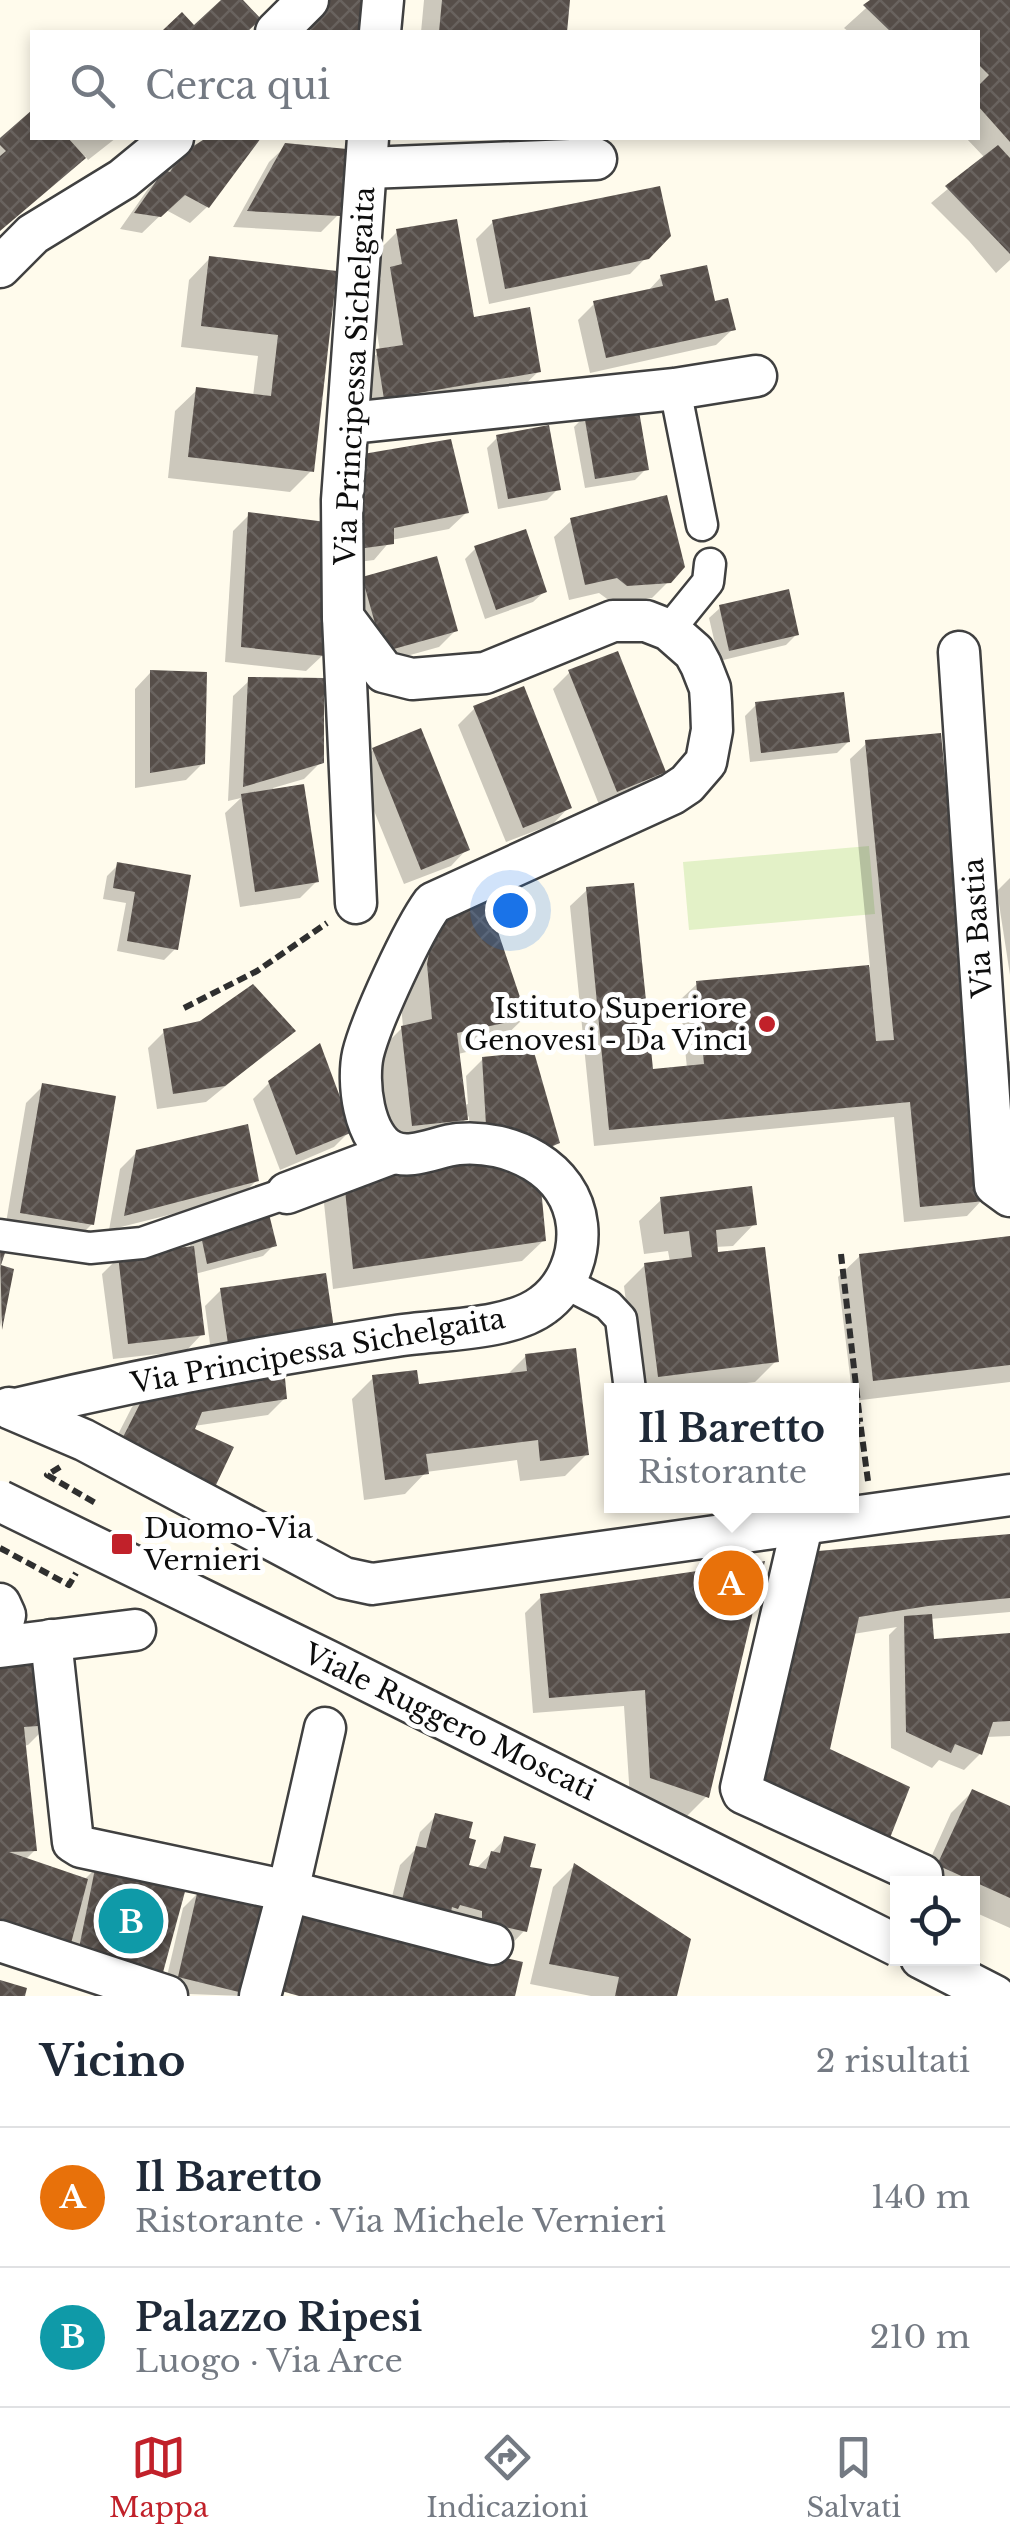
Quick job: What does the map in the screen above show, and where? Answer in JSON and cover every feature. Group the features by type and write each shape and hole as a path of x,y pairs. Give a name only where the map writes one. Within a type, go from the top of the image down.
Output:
{"street":[{"path":"278,30 308,0"},
{"path":"380,30 383,0"},
{"path":"0,267 34,234 123,179 171,140"},
{"path":"368,153 596,159"},
{"name":"Via Principessa Sichelgaita","path":"356,903 342,617 342,500 368,153"},
{"path":"350,422 756,376"},
{"path":"675,388 702,525"},
{"path":"668,630 708,582 710,564"},
{"path":"342,617 384,672 412,679 485,673 613,621 646,621 668,630 694,652 710,688 712,730 706,762 687,784 433,903 412,939 363,1054 363,1086 370,1125 378,1141 393,1152"},
{"name":"Via Bastia","path":"959,652 996,1186 1010,1196"},
{"path":"0,1235 90,1248 142,1243 393,1152 419,1153 473,1144 516,1152 543,1166 573,1204 578,1242 565,1283 608,1305 621,1319 629,1383"},
{"name":"Via Principessa Sichelgaita","path":"8,1408 396,1336 498,1322 543,1305 565,1283"},
{"name":"Via Principessa Sichelgaita","path":"108,1452 104,1424 112,1386"},
{"path":"8,1408 108,1452 360,1583 387,1584 1010,1496"},
{"name":"Viale Ruggero Moscati","path":"0,1501 890,1942"},
{"path":"802,1526 741,1788 743,1794 922,1875"},
{"path":"0,1604 4,1615 0,1636"},
{"path":"0,1647 135,1630"},
{"path":"51,1640 73,1842 81,1847 288,1891 492,1944"},
{"path":"260,1996 325,1728"},
{"path":"0,1941 167,1996"},
{"path":"937,1966 995,1996"}],"path":[{"path":"184,1008 257,971 356,903"},
{"path":"841,1254 852,1383"},
{"path":"859,1442 873,1514"},
{"path":"71,1473 59,1467 47,1475 99,1505"}],"green space":[{"path":"869,846 875,914 689,930 683,862"}],"building":[{"path":"221,0 243,0 261,19 249,30 163,30 182,12 194,25"},
{"path":"327,0 364,0 361,30 310,30"},
{"path":"442,0 570,0 567,30 439,30"},
{"path":"870,0 1010,0 1010,142 980,108 980,84 989,75 980,66 980,30 889,30 863,5"},
{"path":"30,112 30,140 70,140 86,158 0,231 0,156 6,151 0,138"},
{"path":"203,140 260,140 209,208 185,195 161,217 134,213 164,170 170,172 181,154"},
{"path":"285,143 347,149 340,216 247,211"},
{"path":"998,145 1010,158 1010,254 945,186"},
{"path":"660,186 671,236 649,259 505,289 492,220"},
{"path":"457,219 474,317 530,307 541,372 384,399 376,349 403,345 390,267 402,264 396,229"},
{"path":"209,256 337,271 314,472 188,457 196,387 271,396 278,335 201,326"},
{"path":"707,265 715,301 728,298 736,330 606,358 593,301 663,286 660,275"},
{"path":"638,405 649,470 595,479 584,414"},
{"path":"549,425 561,490 508,499 496,435"},
{"path":"451,439 469,513 394,528 394,544 358,549 363,454"},
{"path":"667,495 685,567 671,583 627,586 617,578 585,585 570,518"},
{"path":"248,512 326,522 325,656 241,647"},
{"path":"526,529 547,592 496,610 474,546"},
{"path":"437,556 458,631 383,652 362,577"},
{"path":"789,589 799,635 729,651 719,605"},
{"path":"618,651 666,772 617,792 568,670"},
{"path":"150,670 207,672 205,764 150,773"},
{"path":"248,677 324,678 324,763 243,787"},
{"path":"524,686 572,808 523,828 473,706"},
{"path":"844,692 850,742 761,753 755,702"},
{"path":"421,728 470,850 421,870 372,748"},
{"path":"941,733 986,1201 920,1207 910,1102 609,1130 586,887 634,883 653,1069 704,1064 696,981 869,965 876,1041 894,1040 865,740"},
{"path":"304,784 319,882 255,892 241,794"},
{"path":"117,862 191,875 178,950 127,941 135,892 113,888"},
{"path":"484,890 527,1018 457,1033 468,1120 412,1126 401,1026 432,1019 427,964 437,912"},
{"path":"253,984 296,1031 225,1086 173,1094 163,1029 200,1021"},
{"path":"320,1043 353,1132 296,1155 268,1081"},
{"path":"534,1052 560,1143 540,1151 486,1125 482,1057"},
{"path":"42,1083 116,1096 94,1225 20,1213"},
{"path":"248,1124 259,1181 124,1216 136,1150"},
{"path":"469,1157 523,1166 541,1188 546,1241 353,1269 344,1180"},
{"path":"752,1186 757,1225 716,1230 718,1252 765,1247 779,1362 658,1377 644,1263 692,1257 689,1231 664,1234 660,1197"},
{"path":"269,1214 277,1246 207,1264 200,1231"},
{"path":"1010,1236 1010,1365 873,1381 859,1254"},
{"path":"194,1246 205,1335 128,1344 118,1255"},
{"path":"0,1249 6,1250 1,1265 14,1269 2,1330"},
{"path":"326,1273 334,1329 228,1344 220,1288"},
{"path":"576,1348 589,1455 540,1461 538,1440 426,1454 429,1474 385,1480 372,1375 417,1370 419,1384 527,1371 525,1354"},
{"path":"284,1368 287,1399 202,1412 195,1429 234,1447 215,1487 122,1439 148,1388"},
{"path":"1010,1534 1010,1598 859,1617 830,1749 910,1787 886,1848 756,1786 807,1552"},
{"path":"765,1561 709,1798 650,1778 645,1690 549,1698 540,1594"},
{"path":"932,1614 934,1639 1010,1633 1010,1721 993,1722 982,1755 955,1744 951,1753 906,1732 904,1616"},
{"path":"44,1661 52,1725 24,1727 37,1851 9,1852 88,1879 69,1951 0,1928 0,1665"},
{"path":"972,1789 1010,1806 1010,1898 980,1884 980,1876 961,1876 937,1865"},
{"path":"435,1813 473,1822 469,1838 476,1840 469,1865 486,1869 491,1851 500,1853 504,1836 536,1844 530,1867 542,1869 527,1932 482,1922 482,1911 460,1905 458,1909 452,1907 450,1917 401,1904 416,1846 426,1848"},
{"path":"574,1863 691,1939 677,1996 615,1996 619,1977 549,1964"},
{"path":"96,1864 186,1888 162,1976 78,1953"},
{"path":"198,1889 269,1907 247,1994 178,1977"},
{"path":"301,1912 523,1962 515,1996 299,1996 278,1990"},
{"path":"0,1980 27,1988 25,1996 0,1996"}],"place":[{"name":"Istituto Superiore Genovesi - Da Vinci","path":"767,1024"},
{"name":"Duomo-Via Vernieri","path":"122,1544"},
{"name":"Il Baretto","path":"731,1583"},
{"name":"Palazzo Ripesi","path":"131,1921"}]}
